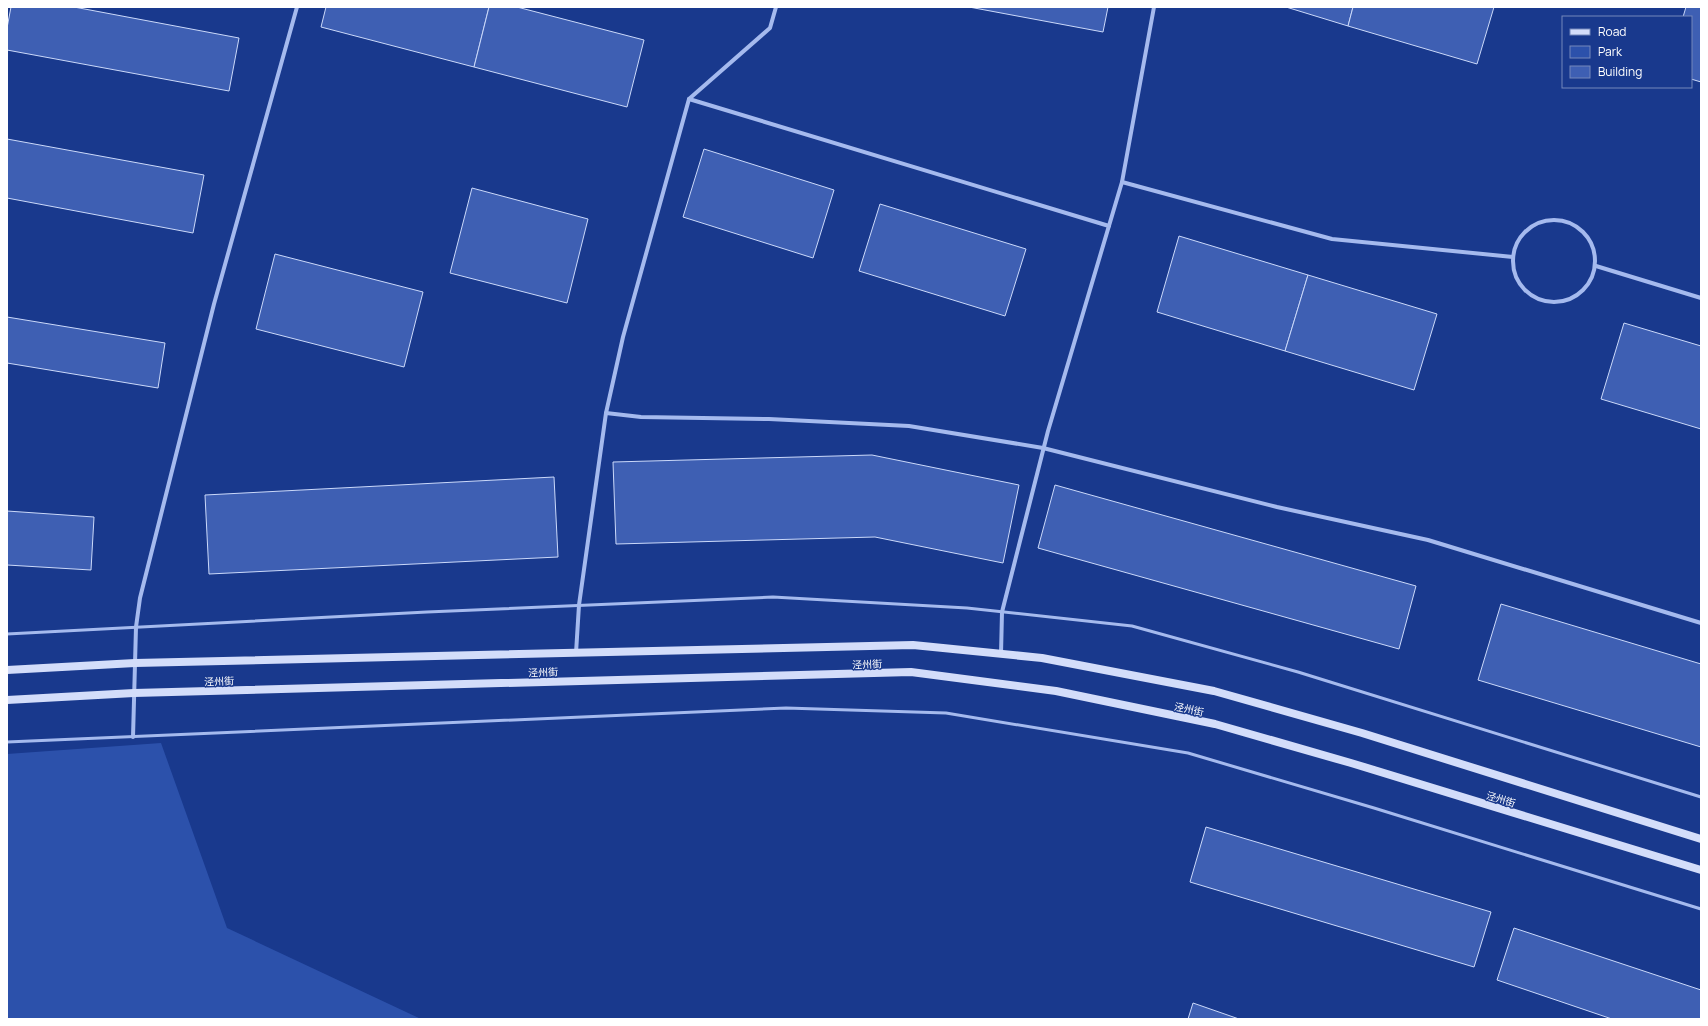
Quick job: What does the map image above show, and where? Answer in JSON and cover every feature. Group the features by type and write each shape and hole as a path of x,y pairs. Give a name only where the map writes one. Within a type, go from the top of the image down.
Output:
{"main road":[{"name":"泾州街","path":"7,670 135,663 913,645 1042,658 1214,691 1362,732 1701,838"},
{"name":"泾州街","path":"7,700 134,693 911,672 1056,691 1215,724 1351,763 1701,870"}],"street":[{"path":"133,737 136,627 140,598 214,304 297,7"},
{"path":"576,653 579,605 606,413 623,337 689,99 770,28 776,7"},
{"path":"1001,654 1002,612 1043,448 1122,182 1154,7"},
{"path":"689,99 1109,226"},
{"path":"1122,182 1332,239 1513,257"},
{"path":"1559,220 1572,223 1582,231 1590,241 1595,253 1596,266 1592,278 1585,289 1575,297 1563,302 1550,302 1537,299 1527,292 1518,282 1514,269 1513,257 1516,244 1524,233 1534,225 1546,221 1559,220"},
{"path":"1596,266 1701,298"},
{"path":"606,413 641,417 769,419 909,426 1043,448 1277,507 1428,540 1701,623"}],"lane":[{"path":"7,634 579,605 773,597 967,608 1132,626 1298,672 1701,797"},
{"path":"7,742 786,708 946,713 1188,753 1374,808 1701,909"}],"green space":[{"path":"161,743 227,928 421,1019 7,1019 7,754"}],"building":[{"path":"11,7 74,7 239,38 229,91 7,50 7,28"},
{"path":"326,7 489,7 474,67 321,27"},
{"path":"489,7 517,7 644,40 627,107 474,67"},
{"path":"969,7 1108,7 1103,32"},
{"path":"1286,7 1353,7 1348,26"},
{"path":"1353,7 1494,7 1477,64 1348,26"},
{"path":"1686,7 1701,7 1701,82 1692,79 1692,16 1683,16"},
{"path":"7,139 204,175 193,233 7,198"},
{"path":"704,149 834,190 813,258 683,217"},
{"path":"472,188 588,219 567,303 450,273"},
{"path":"880,204 1026,249 1005,316 859,271"},
{"path":"1179,236 1308,275 1285,351 1157,312"},
{"path":"275,254 423,292 404,367 256,329"},
{"path":"1308,275 1437,314 1414,390 1285,351"},
{"path":"7,317 165,343 158,388 7,363"},
{"path":"1624,323 1701,346 1701,429 1601,399"},
{"path":"872,455 1019,485 1003,563 875,537 616,544 613,462"},
{"path":"554,477 558,557 209,574 205,495"},
{"path":"1055,485 1416,586 1399,649 1038,548"},
{"path":"7,511 94,517 91,570 7,565"},
{"path":"1501,604 1701,664 1701,747 1478,680"},
{"path":"1206,827 1491,912 1474,967 1190,882"},
{"path":"1514,928 1701,990 1701,1019 1612,1019 1497,980"},
{"path":"1193,1003 1239,1019 1188,1019"}]}
